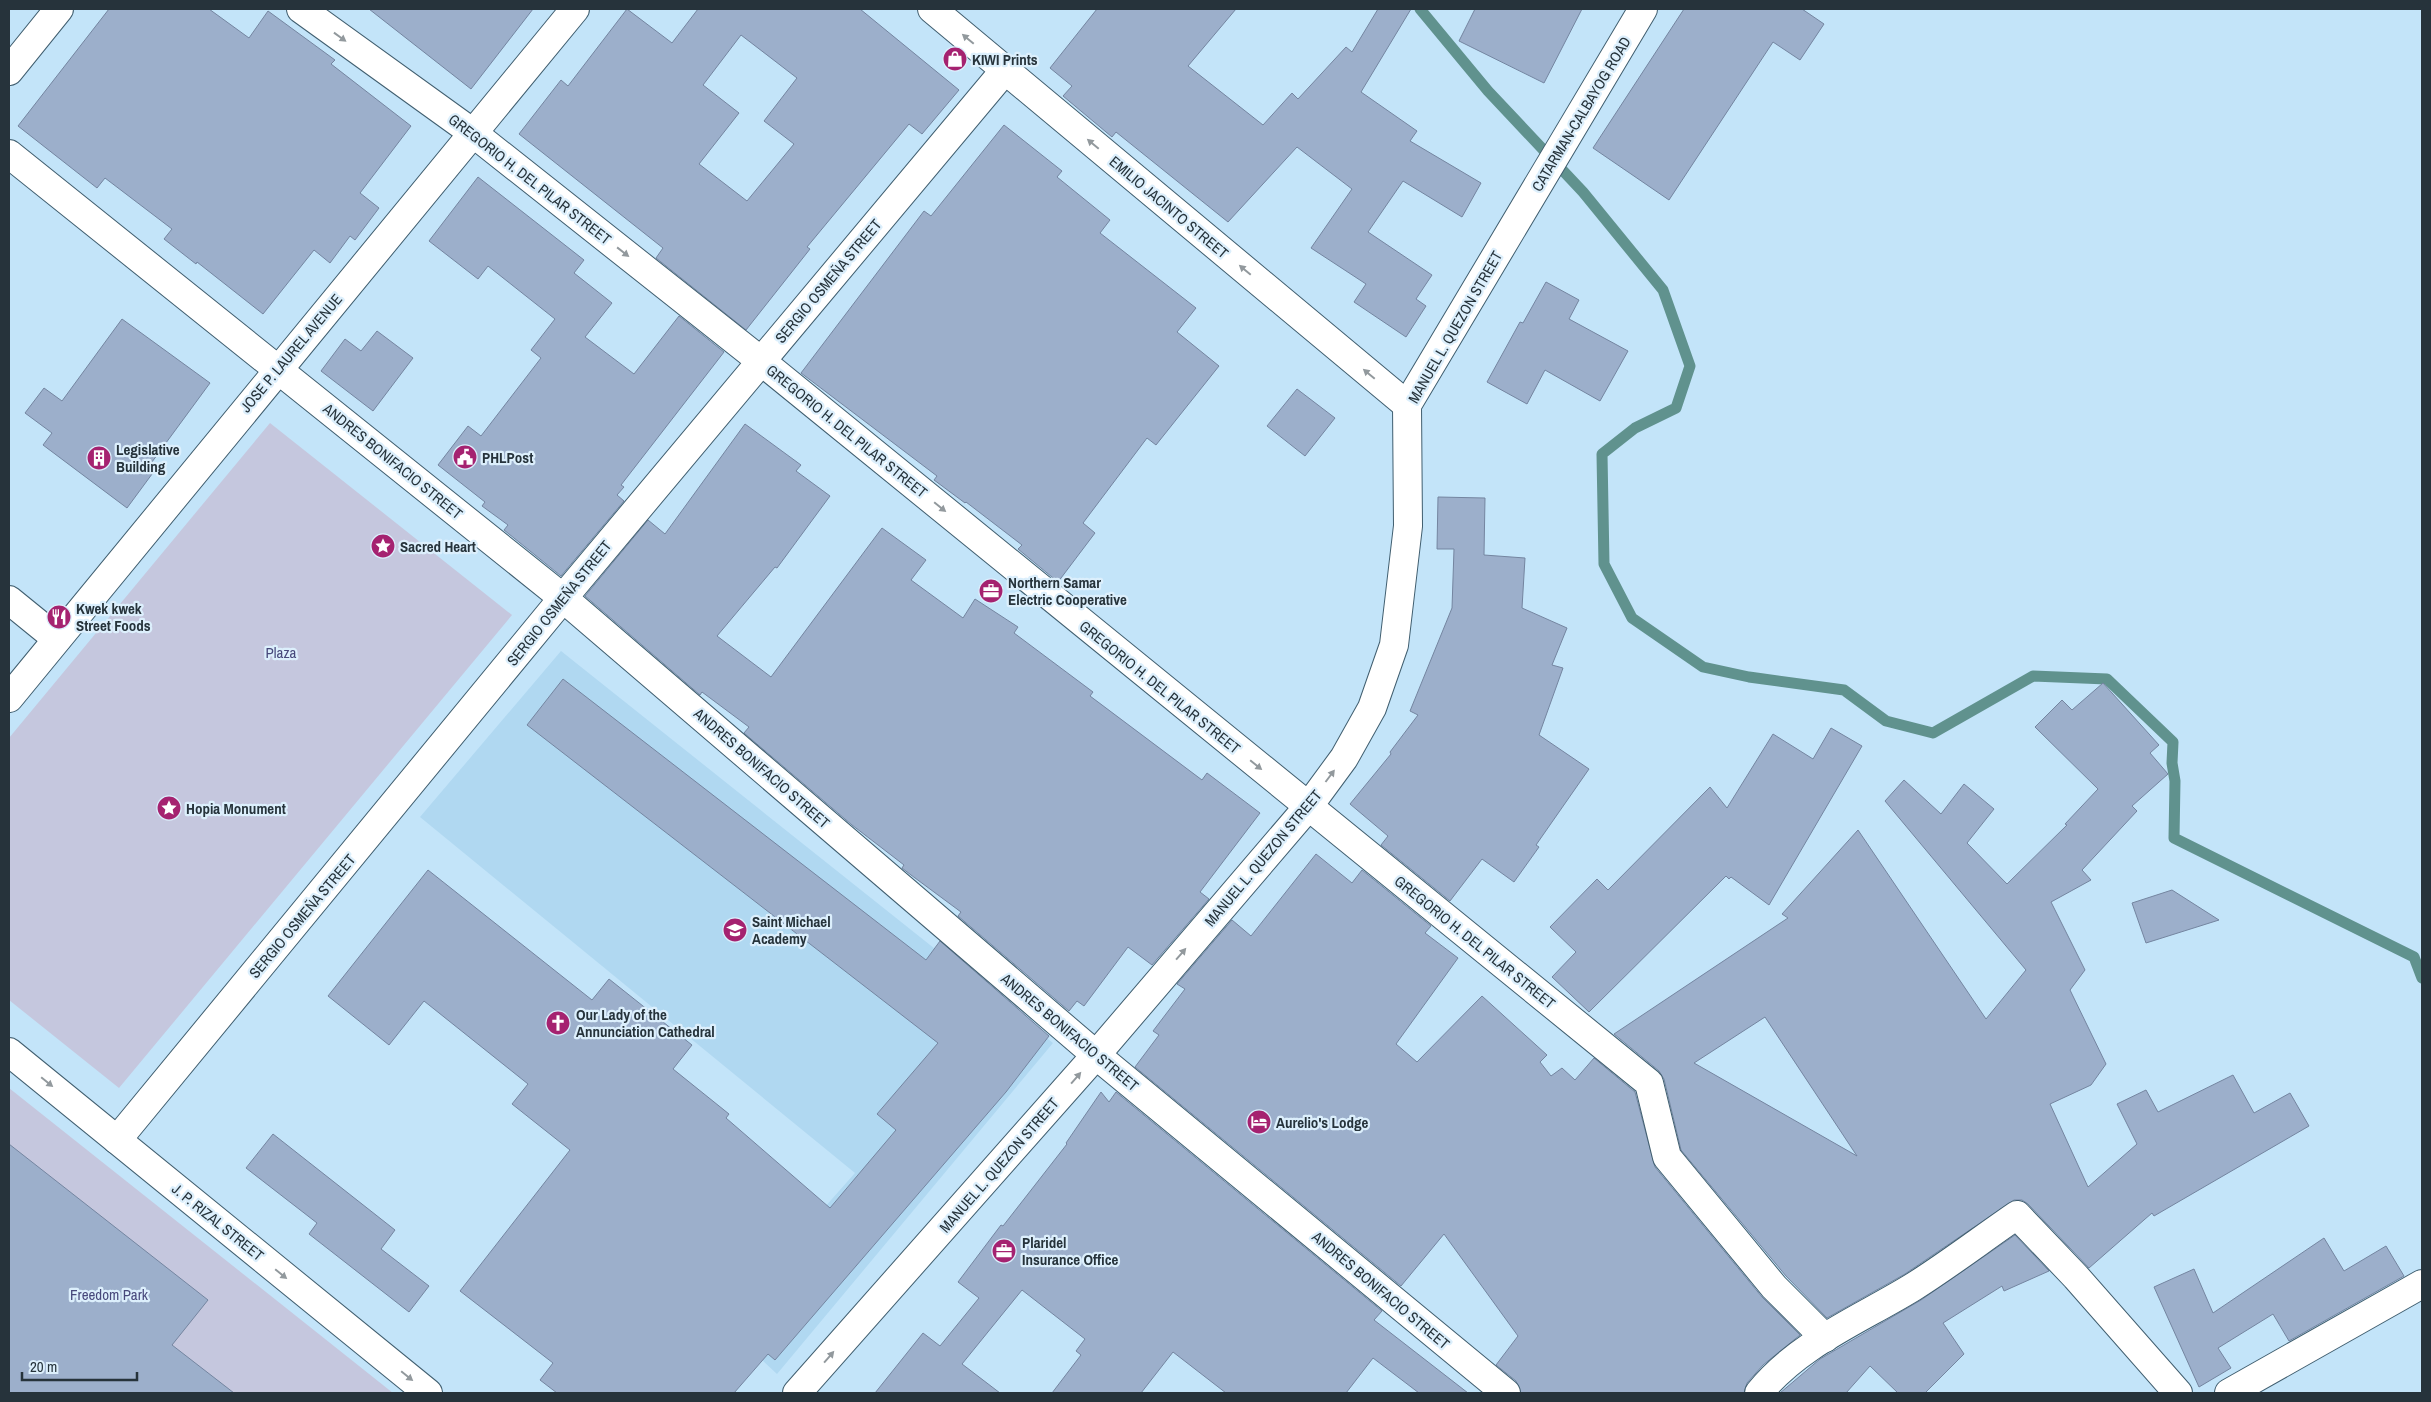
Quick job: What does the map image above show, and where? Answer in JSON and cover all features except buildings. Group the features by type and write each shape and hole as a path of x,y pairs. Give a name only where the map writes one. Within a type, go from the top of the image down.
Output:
{"street":[{"path":"9,71 59,9"},
{"name":"GREGORIO H. DEL PILAR STREET","path":"301,9 473,133 761,361 1649,1083 1667,1157 1774,1287 1825,1338"},
{"name":"JOSE P. LAUREL AVENUE","path":"9,698 575,9"},
{"name":"EMILIO JACINTO STREET","path":"932,9 1407,405"},
{"name":"CATARMAN-CALBAYOG ROAD","path":"1518,219 1643,9"},
{"name":"SERGIO OSMEÑA STREET","path":"118,1140 563,598 1005,70"},
{"name":"ANDRES BONIFACIO STREET","path":"9,154 563,598 1096,1055 1506,1393"},
{"name":"MANUEL L. QUEZON STREET","path":"796,1393 1096,1055 1308,807 1344,758 1372,708 1394,646 1408,526 1407,405 1518,219"},
{"path":"9,600 57,639"},
{"name":"J. P. RIZAL STREET","path":"9,1052 428,1393"},
{"path":"1759,1393 1774,1374 1825,1338 1914,1286 2017,1215 2076,1277 2178,1393"},
{"path":"2229,1393 2422,1284"}],"shaded area":[{"name":"Saint Michael Academy","path":"561,651 1053,1043 777,1374 722,1323 855,1173 420,817"}],"green space":[{"name":"Plaza","path":"270,423 512,615 119,1088 9,1000 9,738"},
{"name":"Freedom Park","path":"9,1088 393,1393 9,1393"}],"waterway":[{"path":"1420,9 1488,91 1583,192 1663,290 1690,366 1676,408 1635,428 1602,454 1604,564 1632,618 1703,667 1749,677 1844,690 1886,721 1933,733 2033,676 2107,679 2173,742 2172,763 2175,781 2174,838 2414,957 2422,978"}],"place":[{"name":"KIWI Prints","path":"955,59"},
{"name":"PHLPost","path":"465,457"},
{"name":"Legislative Building","path":"99,458"},
{"name":"Sacred Heart","path":"383,546"},
{"name":"Northern Samar Electric Cooperative","path":"991,591"},
{"name":"Kwek kwek Street Foods","path":"59,617"},
{"name":"Hopia Monument","path":"169,808"},
{"name":"Saint Michael Academy","path":"735,930"},
{"name":"Our Lady of the Annunciation Cathedral","path":"558,1023"},
{"name":"Aurelio's Lodge","path":"1259,1122"},
{"name":"Plaridel Insurance Office","path":"1004,1251"}]}
